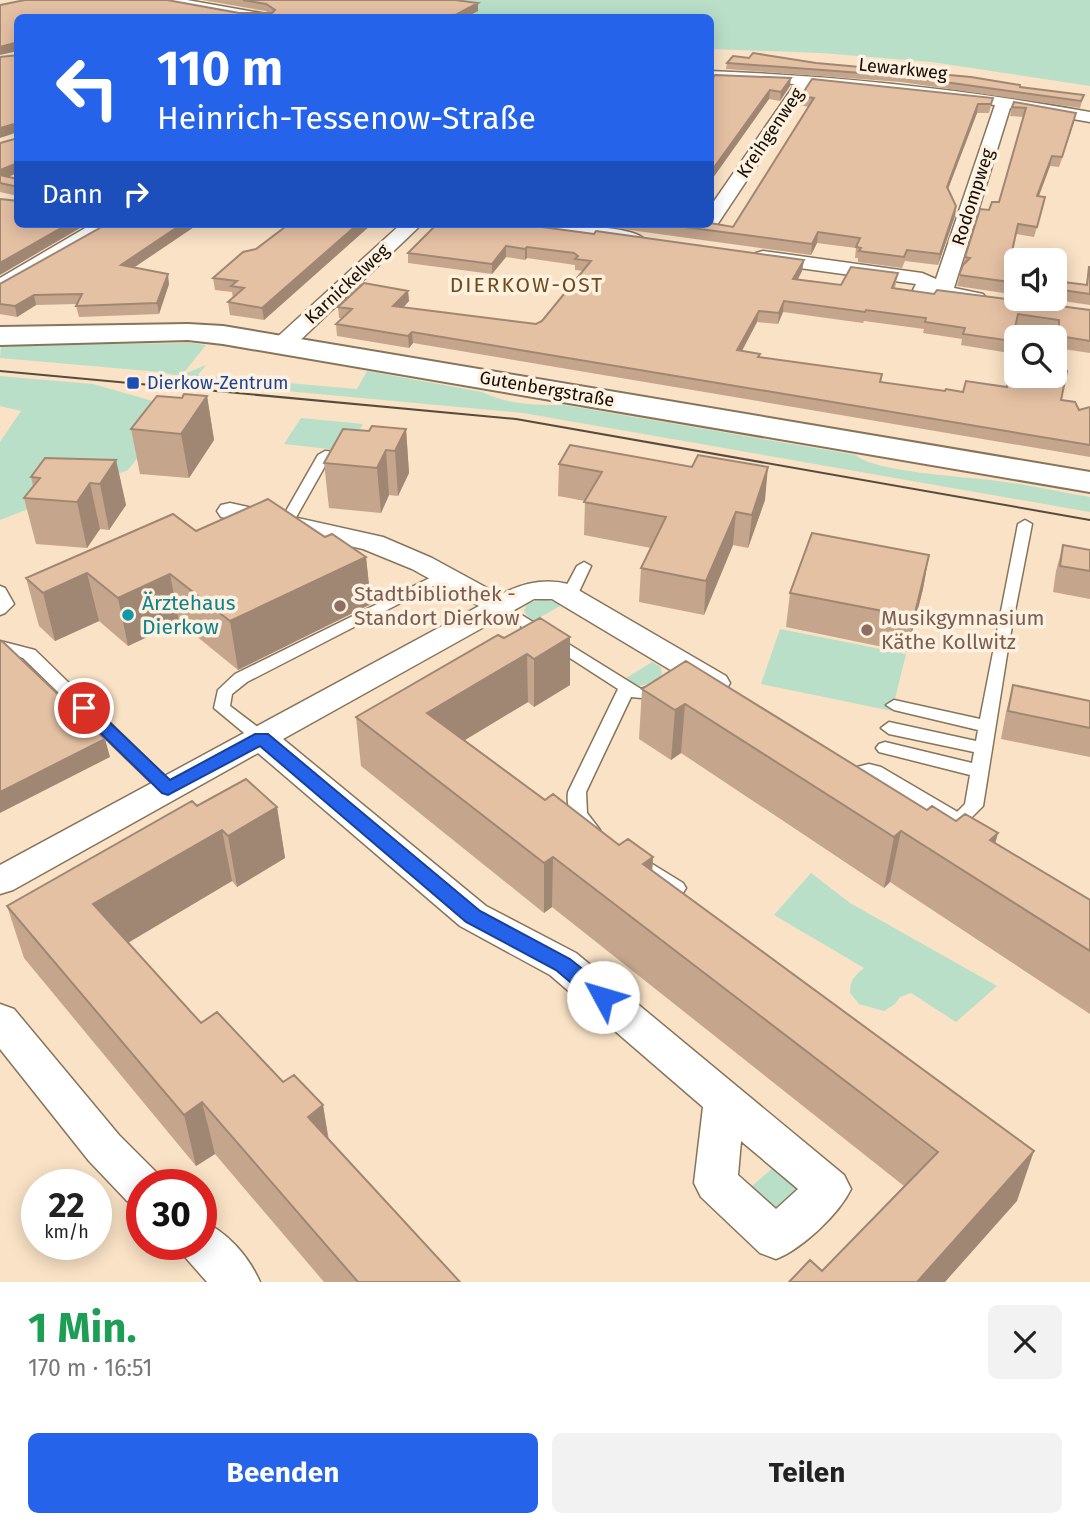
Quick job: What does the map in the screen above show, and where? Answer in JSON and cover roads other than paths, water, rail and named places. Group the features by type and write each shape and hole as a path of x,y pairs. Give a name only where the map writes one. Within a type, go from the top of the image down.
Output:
{"street":[{"path":"164,0 244,14"},
{"path":"171,13 194,5"},
{"name":"Lewarkweg","path":"714,76 902,88 1090,117"},
{"name":"Kreihgenweg","path":"714,217 806,80"},
{"name":"Rodompweg","path":"942,293 1004,102"},
{"path":"0,287 108,228"},
{"name":"Karnickelweg","path":"282,345 408,228"},
{"path":"554,228 654,242"},
{"path":"744,254 834,267 857,281 996,301"},
{"name":"Gutenbergstraße","path":"0,336 188,332 282,345 1090,482"},
{"path":"230,511 370,542 444,575 499,606"},
{"path":"0,881 528,591 544,588 558,590 746,702"},
{"path":"261,738 473,916 563,964 724,1101"},
{"path":"838,757 988,846"},
{"path":"0,1020 104,1148 126,1171"},
{"path":"217,1260 237,1282"}],"lane":[{"path":"285,525 325,455 363,458"},
{"path":"953,825 974,806 1025,524"},
{"path":"569,596 584,566"},
{"path":"261,738 222,708 221,698 227,688 241,678 444,575"},
{"path":"0,591 6,604 0,610"},
{"path":"499,606 627,688 646,695 689,669"},
{"path":"0,646 29,654 168,789"},
{"path":"610,843 588,828 578,816 575,804 577,792 627,688"},
{"path":"894,705 987,726"},
{"path":"889,728 983,748"},
{"path":"885,748 979,771"},
{"path":"632,858 676,888"}],"tram line":[{"path":"0,371 516,419 1090,520"}],"place":[{"name":"Dierkow-Zentrum","path":"133,383"},
{"name":"Stadtbibliothek - Standort Dierkow","path":"340,606"},
{"name":"Ärztehaus Dierkow","path":"128,615"},
{"name":"Musikgymnasium Käthe Kollwitz","path":"867,630"}],"district":[{"name":"DIERKOW-OST","path":"527,285"}]}
